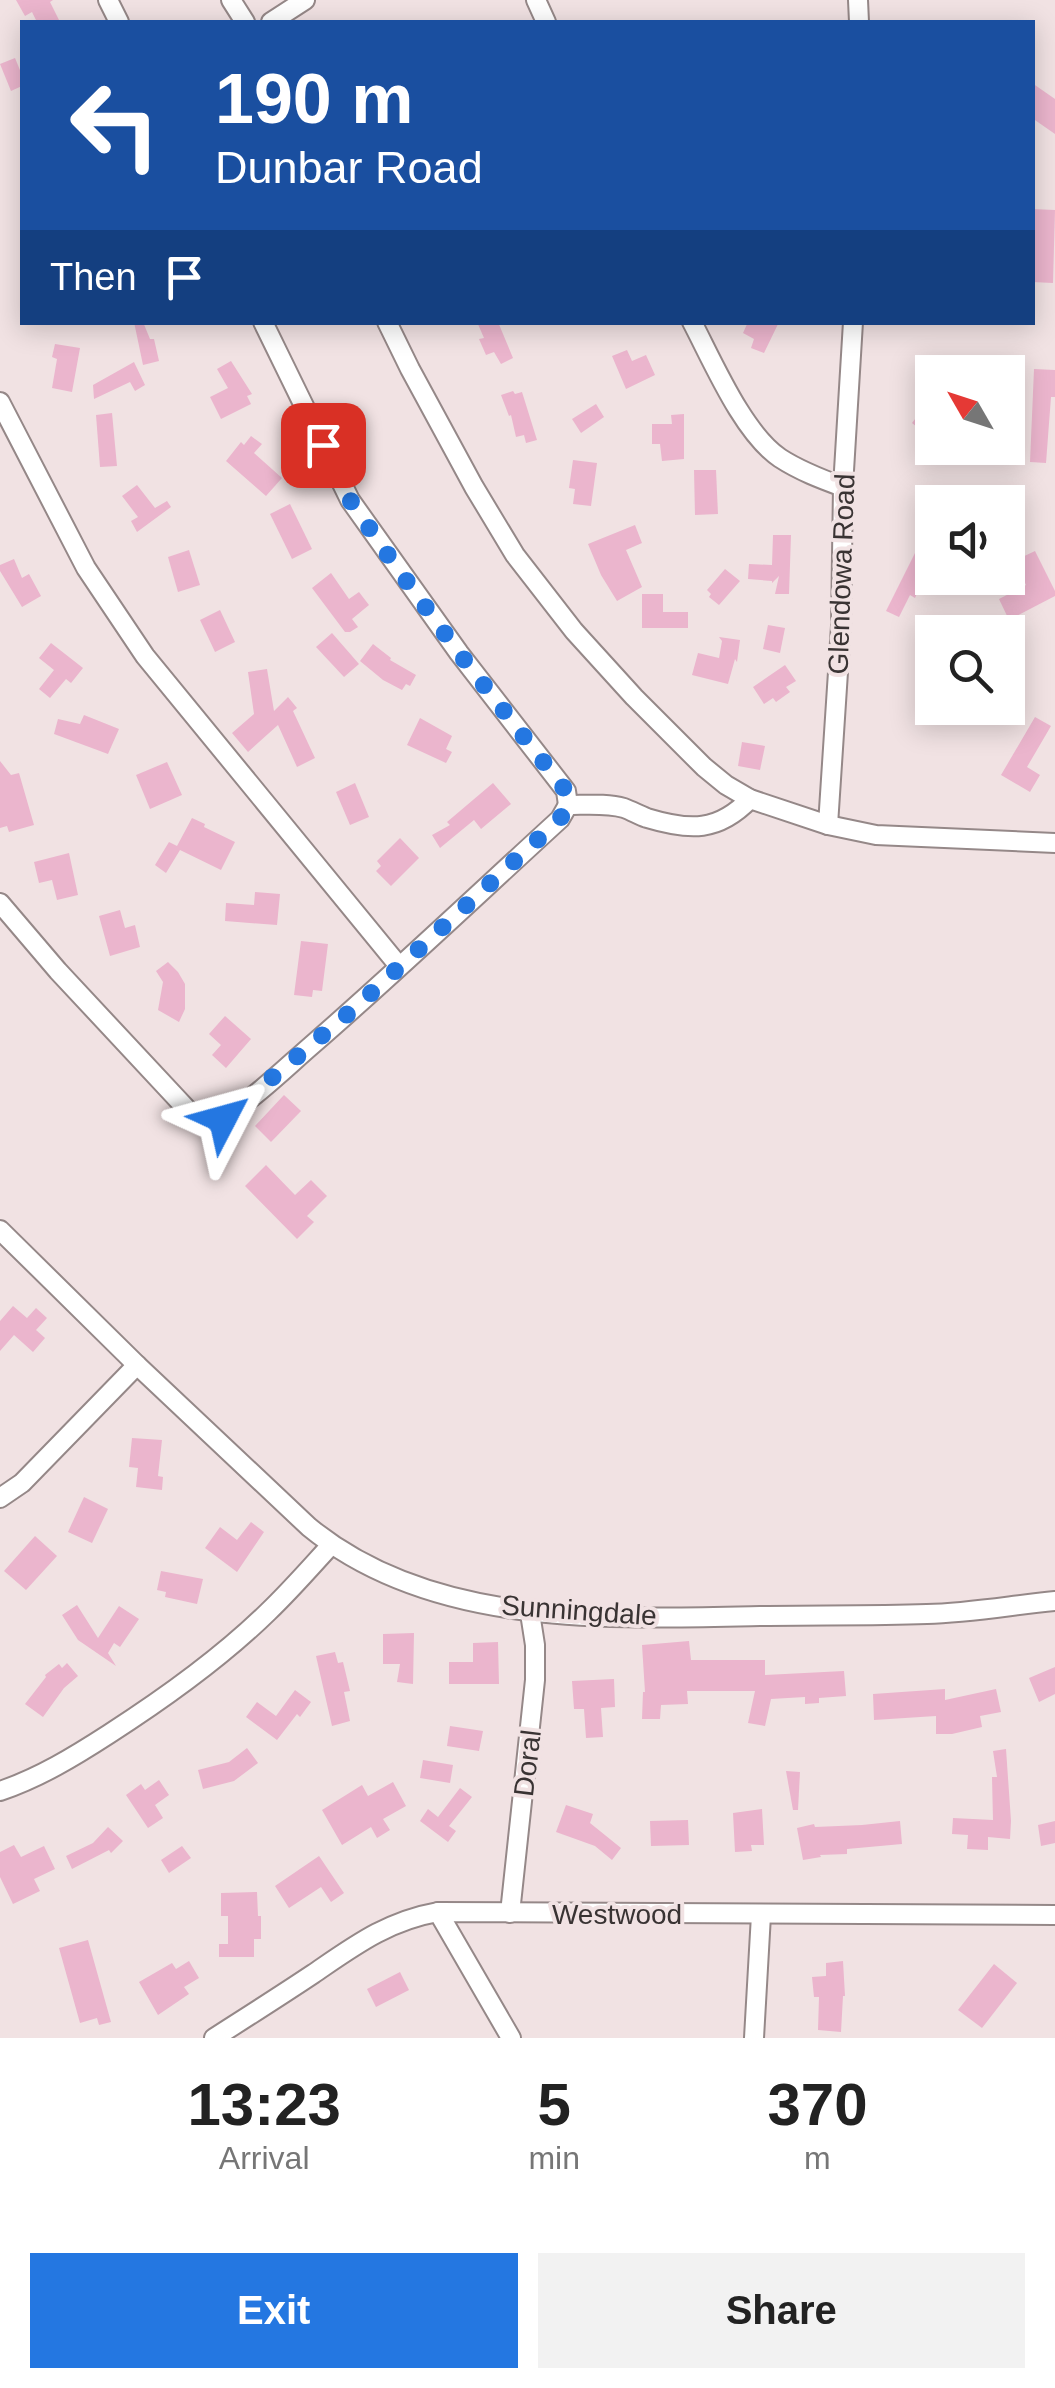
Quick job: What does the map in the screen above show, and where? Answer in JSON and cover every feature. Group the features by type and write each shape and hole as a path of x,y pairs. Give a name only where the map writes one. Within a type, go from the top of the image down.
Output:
{"street":[{"path":"275,20 306,0"},
{"path":"0,903 197,1120 210,1124 223,1119 276,1076 400,966 560,819 568,805 566,791 459,653 350,500 264,325"},
{"path":"388,325 474,488 515,554 574,631 634,697 726,785 750,798 876,835 1055,843"},
{"path":"694,325 730,395 776,456 843,487"},
{"name":"Glendowa Road","path":"828,824 841,626 843,487 853,325"},
{"path":"0,402 86,568 144,656 400,966"},
{"path":"568,805 623,808 647,818 704,826 724,821 750,798"},
{"name":"Sunningdale","path":"0,1230 309,1527 358,1561 401,1581 448,1596 530,1613 631,1617 931,1614 1055,1601"},
{"path":"0,1498 22,1482 137,1365"},
{"path":"0,1791 25,1783 153,1706 267,1613 331,1545"},
{"name":"Doral","path":"510,1913 535,1680 530,1613"},
{"path":"438,1912 511,2038"},
{"name":"Westwood","path":"214,2038 358,1943 395,1923 438,1912 1055,1915"},
{"path":"754,2038 761,1915"}],"building":[{"path":"16,0 53,0 50,2 59,20 36,20 32,12 25,16"},
{"path":"15,58 20,87 11,91 0,64"},
{"path":"1035,85 1055,99 1055,134 1035,120"},
{"path":"1035,209 1055,210 1053,283 1035,282"},
{"path":"135,325 144,325 150,339 154,339 159,361 143,365"},
{"path":"478,325 499,325 513,358 501,364 494,352 486,355 479,339 484,338"},
{"path":"747,325 778,325 764,353 751,348 754,339 743,333"},
{"path":"55,344 80,348 72,392 52,388 57,359 52,357"},
{"path":"627,350 632,361 646,355 655,375 626,389 612,356"},
{"path":"231,361 252,394 247,396 251,404 221,419 210,397 228,388 217,369"},
{"path":"134,362 145,385 135,391 130,382 94,399 93,385"},
{"path":"1034,369 1055,370 1046,463 1030,462"},
{"path":"522,392 537,440 526,443 524,435 516,437 501,395"},
{"path":"596,404 604,417 581,433 572,419"},
{"path":"112,413 117,466 100,467 96,415"},
{"path":"684,414 684,459 662,461 660,444 652,444 652,424 672,424 671,415"},
{"path":"251,436 262,444 254,453 282,478 266,496 226,461"},
{"path":"573,460 597,463 591,506 573,504 575,489 569,488"},
{"path":"694,470 716,470 718,514 695,515"},
{"path":"137,485 155,508 167,501 171,507 137,532 131,521 138,517 122,496"},
{"path":"290,504 312,549 292,559 270,514"},
{"path":"635,525 642,543 626,550 642,587 617,601 588,544"},
{"path":"773,535 791,535 789,594 775,594 779,576 772,583 748,579 749,564 772,565"},
{"path":"189,550 200,585 178,592 168,557"},
{"path":"1035,551 1055,596 1019,615 1007,615 999,599 1025,595 1025,556"},
{"path":"915,553 915,598 910,595 899,617 886,611"},
{"path":"14,559 22,578 29,574 41,596 22,607 0,571 0,565"},
{"path":"725,569 740,581 719,605 707,590"},
{"path":"331,573 349,599 359,592 369,605 352,619 358,627 350,632 345,632 312,588"},
{"path":"642,594 663,594 663,612 688,612 688,628 642,628"},
{"path":"220,610 235,642 215,652 200,620"},
{"path":"768,625 785,628 780,653 763,649"},
{"path":"332,633 359,664 344,677 316,647"},
{"path":"719,637 740,640 728,684 692,675 698,653 719,658"},
{"path":"51,643 83,668 71,683 66,679 50,698 39,689 54,670 39,658"},
{"path":"373,644 390,660 416,675 410,686 406,684 402,690 360,661"},
{"path":"785,665 796,681 786,687 790,692 776,702 773,698 764,704 753,687"},
{"path":"267,669 274,711 288,697 297,708 293,711 315,758 297,767 278,725 248,752 232,733 254,714 248,672"},
{"path":"84,715 119,729 108,754 54,734 58,719 80,724"},
{"path":"1035,717 1051,726 1027,767 1040,775 1030,792 1001,775"},
{"path":"420,718 452,736 446,749 452,752 446,763 407,745"},
{"path":"742,742 765,746 760,770 738,766"},
{"path":"0,761 11,775 19,773 34,825 9,832 7,826 0,828"},
{"path":"167,762 182,795 150,809 136,775"},
{"path":"355,783 369,817 350,825 336,792"},
{"path":"493,783 511,804 481,829 474,820 440,848 432,835 450,825 447,822"},
{"path":"192,818 235,842 221,870 180,850 166,873 155,865 169,842 177,846"},
{"path":"400,838 419,858 391,886 376,871 381,866 377,861"},
{"path":"69,853 78,895 57,900 52,880 39,883 34,862"},
{"path":"255,892 280,894 277,925 225,921 226,903 254,905"},
{"path":"120,910 125,928 135,925 140,947 110,956 99,916"},
{"path":"301,941 328,944 322,991 313,990 312,997 294,995"},
{"path":"168,962 185,984 185,1009 179,1022 158,1010 163,982 156,971"},
{"path":"225,1016 251,1039 226,1068 212,1055 221,1045 209,1034"},
{"path":"284,1095 301,1111 271,1142 255,1126"},
{"path":"266,1165 295,1195 311,1180 327,1196 307,1216 314,1222 297,1239 245,1186"},
{"path":"13,1306 27,1318 36,1308 47,1318 36,1330 45,1338 33,1352 14,1335 0,1351 0,1321"},
{"path":"132,1438 162,1440 158,1476 163,1477 162,1490 136,1487 138,1468 129,1467"},
{"path":"84,1497 108,1509 92,1543 68,1532"},
{"path":"251,1522 264,1532 237,1572 205,1548 220,1527 237,1540"},
{"path":"35,1536 57,1556 26,1590 4,1571"},
{"path":"161,1571 203,1579 197,1604 165,1597 166,1592 157,1590"},
{"path":"77,1605 98,1638 119,1606 139,1619 120,1647 114,1643 108,1653 116,1666 78,1640 62,1615"},
{"path":"414,1633 413,1684 397,1682 400,1664 383,1664 383,1634"},
{"path":"689,1641 691,1660 765,1660 765,1675 844,1671 846,1696 819,1698 819,1703 805,1704 805,1697 771,1699 765,1726 748,1723 755,1691 687,1691 688,1704 661,1705 660,1719 642,1719 642,1645"},
{"path":"498,1642 499,1684 449,1684 449,1662 473,1662 473,1643"},
{"path":"335,1652 338,1663 343,1662 350,1691 344,1692 350,1721 332,1726 316,1656"},
{"path":"67,1663 78,1676 43,1717 25,1704 45,1675"},
{"path":"1055,1667 1055,1694 1039,1702 1029,1678"},
{"path":"614,1679 615,1707 601,1708 603,1737 586,1738 584,1709 574,1709 572,1681"},
{"path":"945,1689 945,1700 996,1689 1001,1712 980,1716 982,1727 952,1734 936,1734 936,1716 874,1720 873,1694"},
{"path":"295,1690 311,1702 277,1740 246,1717 257,1702 276,1716"},
{"path":"450,1726 483,1731 479,1751 447,1746"},
{"path":"247,1748 258,1763 234,1781 203,1789 198,1770 229,1762"},
{"path":"1006,1749 1010,1839 988,1837 988,1850 967,1849 968,1835 952,1834 953,1818 993,1820 992,1777 997,1777 993,1751"},
{"path":"423,1760 453,1765 450,1783 420,1778"},
{"path":"786,1771 800,1772 798,1810 793,1810"},
{"path":"159,1780 169,1795 155,1805 163,1818 148,1828 126,1795 141,1784 145,1790"},
{"path":"393,1782 406,1806 383,1819 390,1830 377,1838 371,1827 342,1845 322,1810 362,1785 368,1796"},
{"path":"460,1788 472,1797 449,1826 456,1831 448,1842 420,1821 428,1809 438,1817"},
{"path":"566,1805 593,1814 590,1823 621,1848 612,1860 595,1846 556,1832"},
{"path":"762,1809 764,1845 751,1845 752,1851 735,1852 733,1813"},
{"path":"688,1820 689,1845 651,1846 650,1821"},
{"path":"900,1821 902,1844 847,1849 847,1854 803,1860 797,1828"},
{"path":"1055,1821 1055,1843 1041,1846 1038,1825"},
{"path":"108,1827 123,1841 111,1853 109,1850 72,1869 66,1856 93,1843"},
{"path":"14,1845 21,1857 44,1846 55,1869 34,1879 40,1891 13,1904 0,1877 0,1852"},
{"path":"182,1846 191,1858 169,1873 161,1860"},
{"path":"319,1856 344,1893 331,1902 321,1887 289,1908 275,1886"},
{"path":"257,1892 261,1939 254,1939 254,1957 219,1957 219,1944 228,1944 228,1916 221,1916 221,1893"},
{"path":"88,1940 111,2022 99,2025 97,2018 80,2023 59,1948"},
{"path":"189,1961 199,1978 184,1987 189,1994 158,2015 139,1982 172,1963 176,1969"},
{"path":"843,1961 841,2032 818,2030 819,1997 814,1997 812,1977 826,1976 826,1963"},
{"path":"994,1964 1017,1983 982,2028 958,2010"},
{"path":"400,1972 409,1990 376,2007 367,1989"}],"route":[{"path":"223,1119 357,1006 560,819 568,805 566,791 459,653 350,500 323,445"}]}
